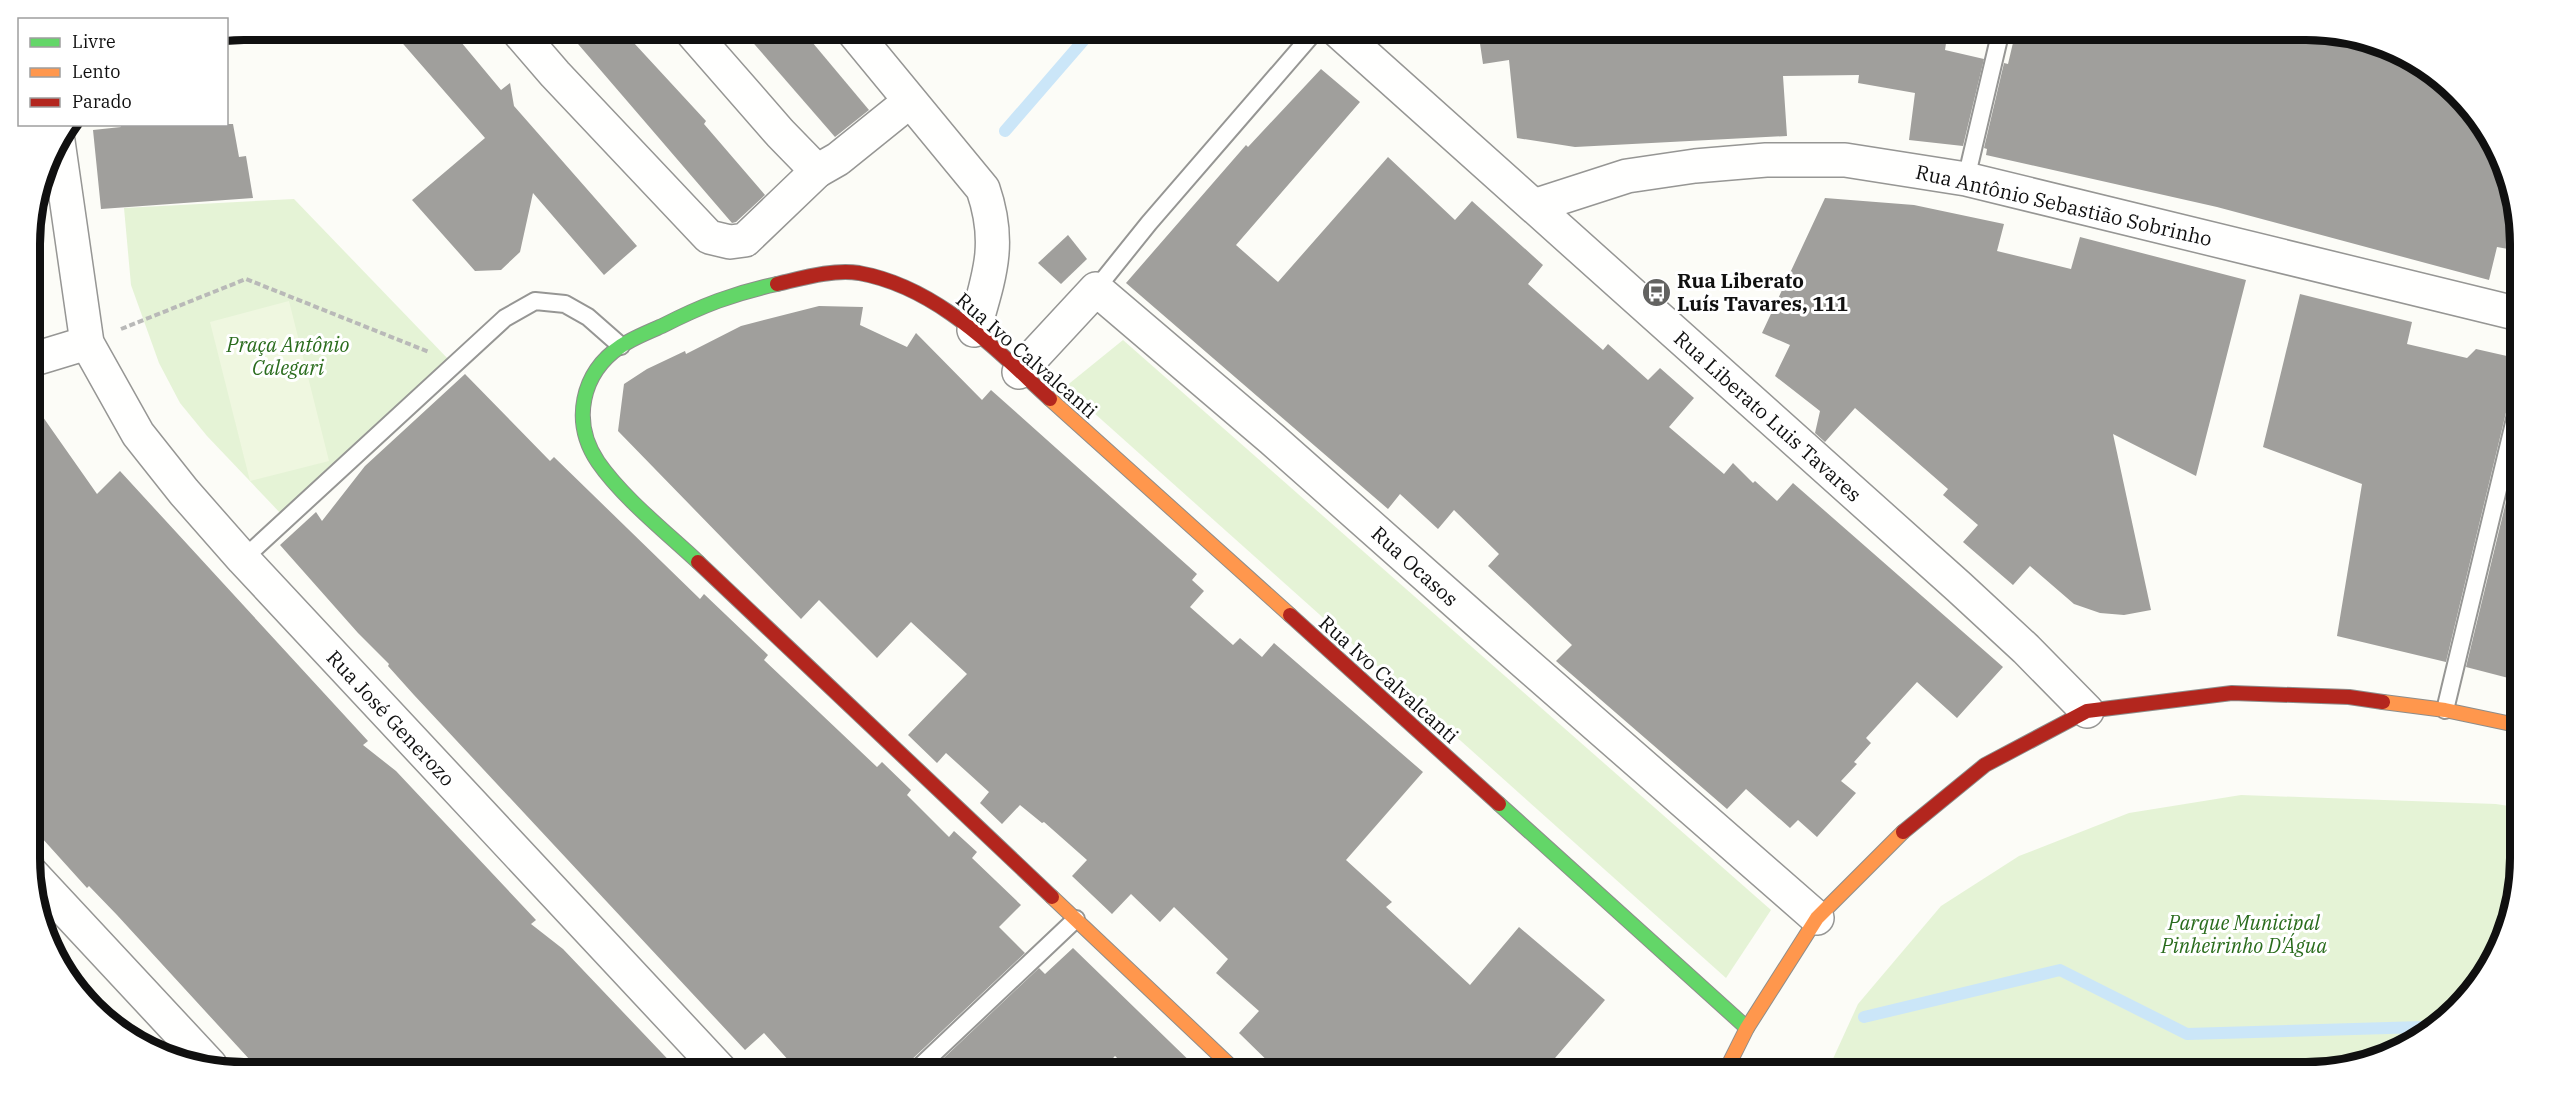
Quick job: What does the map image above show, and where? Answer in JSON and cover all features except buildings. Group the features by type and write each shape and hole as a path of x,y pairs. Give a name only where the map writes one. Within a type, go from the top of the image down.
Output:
{"street":[{"path":"526,40 555,74 709,237 730,243 745,240 817,171 838,159 910,101"},
{"path":"699,40 780,134 817,171"},
{"path":"860,40 983,189 991,211 994,238 989,278 974,330"},
{"name":"Rua Liberato Luis Tavares","path":"1348,40 1959,587 2026,649 2087,711"},
{"path":"41,357 87,343 60,158"},
{"name":"Rua Antônio Sebastião Sobrinho","path":"1534,206 1627,176 1695,166 1766,160 1845,160 1966,179 2510,312"},
{"name":"Rua Ivo Calvalcanti","path":"1226,1062 682,548 628,496 598,462 586,436 582,410 588,383 604,361 621,346 679,317 735,293 823,274 858,273 898,284 938,304 974,330 1747,1028"},
{"path":"1019,372 1096,290"},
{"name":"Rua Ocasos","path":"1096,290 1272,439 1817,918"},
{"name":"Rua José Generozo","path":"87,343 138,434 184,492 243,559 712,1062"},
{"path":"1730,1061 1747,1028 1817,918 1912,823 1985,765 2087,711 2232,693 2349,697 2445,710 2510,724"},
{"path":"42,885 203,1057"}],"lane":[{"path":"1096,290 1149,223 1307,40"},
{"path":"1966,179 1999,40"},
{"path":"243,559 505,318 535,301 565,304 588,317 621,346"},
{"path":"2445,710 2510,440"},
{"path":"925,1062 1076,919"}],"path":[{"path":"87,343 246,279 440,356"}],"green space":[{"name":"Praça Antônio Calegari","path":"294,199 450,361 283,516 207,436 180,403 159,363 131,285 124,208"},
{"path":"289,301 329,461 250,481 210,322"},
{"path":"1123,340 1771,910 1726,978 1065,387"},
{"name":"Parque Municipal Pinheirinho D'Água","path":"2241,795 2510,806 2507,897 2500,923 2483,959 2451,1002 2408,1034 2359,1055 2320,1061 1832,1061 1858,1004 1941,906 2019,856 2129,813"}],"waterway":[{"path":"1005,131 1084,40"},
{"path":"1864,1017 2060,970 2187,1034 2419,1027"}],"traffic: fast":[{"path":"698,562 632,501 598,462 585,431 584,399 597,370 607,357 626,343 718,301 777,284"},
{"path":"1499,804 1747,1028"}],"traffic: slow":[{"path":"1050,399 1290,615"},
{"path":"2383,702 2445,710 2510,724"},
{"path":"1730,1061 1747,1028 1817,918 1903,832"},
{"path":"1052,897 1226,1062"}],"traffic: jam":[{"path":"777,284 818,275 849,272 887,280 914,291 963,322 986,340 1050,399"},
{"path":"698,562 1052,897"},
{"path":"1290,615 1499,804"},
{"path":"1903,832 1985,765 2087,711 2232,693 2349,697 2383,702"}],"place":[{"name":"Rua Liberato Luís Tavares, 111","path":"1656,292"}]}
